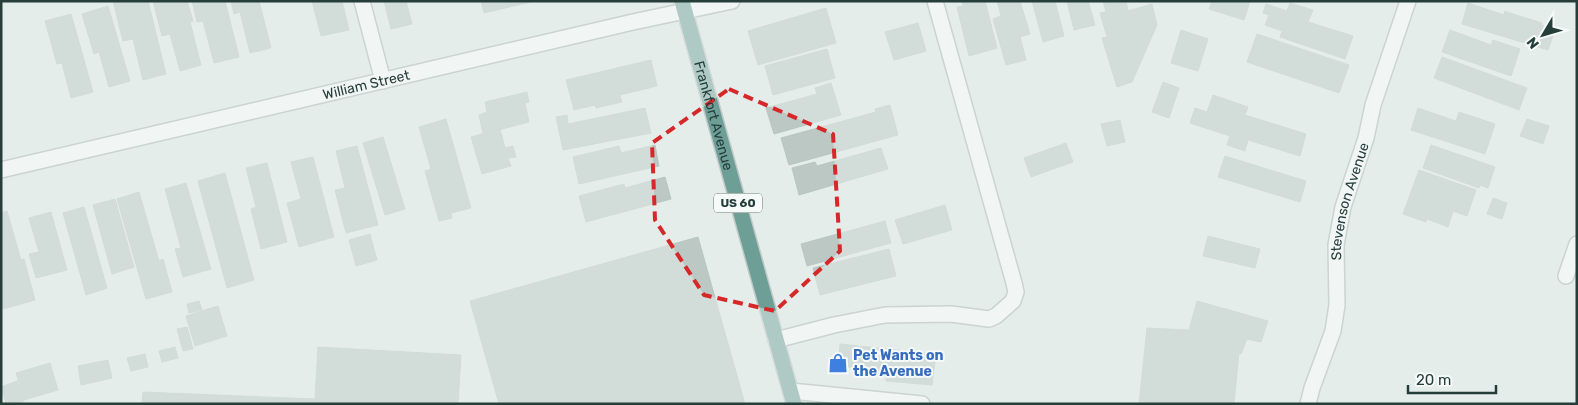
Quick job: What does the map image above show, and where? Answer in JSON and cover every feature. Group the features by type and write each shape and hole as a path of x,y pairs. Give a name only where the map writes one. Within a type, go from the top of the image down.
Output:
{"main road":[{"name":"Frankfort Avenue","path":"684,6 792,398"}],"street":[{"path":"362,1 383,81"},
{"name":"William Street","path":"1,170 633,22 684,6 732,1"},
{"path":"776,340 834,325 885,315 951,314 989,319 996,316 1013,301 1016,292 1014,283 935,1"},
{"name":"Stevenson Avenue","path":"1308,404 1333,331 1337,305 1336,245 1343,207 1366,138 1373,105 1408,1"},
{"path":"1566,276 1577,244"},
{"path":"792,398 922,404"}],"highlighted area":[{"path":"729,89 833,134 840,251 775,311 704,295 655,220 652,143"}],"building":[{"path":"113,1 148,1 166,74 143,80 133,39 123,41"},
{"path":"153,1 187,1 193,21 190,22 201,65 180,71 170,34 162,36"},
{"path":"192,1 225,1 239,57 214,63 203,21 197,22"},
{"path":"231,1 259,1 271,48 250,53 240,12 234,14"},
{"path":"312,1 342,1 349,30 321,36"},
{"path":"384,1 406,1 412,24 391,29"},
{"path":"481,1 535,1 484,13"},
{"path":"962,1 985,1 997,48 969,56 957,7 963,6"},
{"path":"997,1 1020,1 1030,34 1020,37 1026,60 1006,65 993,19 1001,16"},
{"path":"1032,1 1055,1 1064,36 1043,42"},
{"path":"1067,1 1088,1 1095,25 1074,30"},
{"path":"1103,1 1126,1 1128,11 1152,4 1157,25 1132,82 1117,87 1102,38 1107,37 1100,13 1106,12"},
{"path":"1212,1 1250,1 1244,20 1209,9"},
{"path":"1290,3 1313,10 1308,22 1353,36 1345,59 1280,37 1282,31 1265,25 1269,15 1263,13 1266,4 1287,11"},
{"path":"1468,3 1504,15 1505,11 1542,23 1541,25 1555,30 1548,50 1462,24"},
{"path":"108,6 130,81 109,87 99,52 94,54 82,14"},
{"path":"826,8 836,43 758,65 748,31"},
{"path":"71,14 93,92 71,98 62,63 57,64 45,21"},
{"path":"918,23 926,51 894,60 885,32"},
{"path":"1181,30 1208,39 1198,71 1171,63"},
{"path":"1450,30 1491,45 1493,40 1520,49 1511,76 1442,52"},
{"path":"1257,34 1349,65 1339,93 1247,62"},
{"path":"827,49 835,78 773,95 765,66"},
{"path":"1442,57 1527,88 1519,110 1434,78"},
{"path":"651,60 657,86 620,95 622,102 596,108 595,105 574,110 566,80"},
{"path":"1163,82 1179,88 1169,118 1152,112"},
{"path":"831,83 841,115 774,134 766,108 817,94 815,88"},
{"path":"527,92 529,102 525,103 529,122 483,134 479,115 487,112 485,102"},
{"path":"1213,95 1248,107 1245,115 1306,134 1300,156 1248,140 1245,151 1227,145 1230,136 1190,123 1195,108 1207,112"},
{"path":"890,105 898,135 789,165 781,138 876,112 875,109"},
{"path":"645,108 651,133 563,150 556,117 567,115 568,124"},
{"path":"1418,108 1456,121 1459,112 1495,124 1485,154 1411,130"},
{"path":"446,119 471,208 451,213 452,218 439,221 425,171 431,169 419,127"},
{"path":"1527,119 1549,126 1543,144 1520,136"},
{"path":"1120,120 1125,142 1107,146 1101,124"},
{"path":"500,129 505,148 513,146 516,157 508,158 511,166 482,174 471,137"},
{"path":"383,137 405,209 385,215 363,143"},
{"path":"1066,143 1073,162 1031,177 1024,158"},
{"path":"655,145 659,166 579,184 573,157 619,146 621,153"},
{"path":"1431,145 1495,167 1488,188 1480,185 1479,188 1423,168"},
{"path":"357,146 378,225 346,233 335,190 345,188 336,151"},
{"path":"881,148 888,169 799,195 792,168 815,162 817,166"},
{"path":"1225,156 1306,181 1300,202 1218,177"},
{"path":"313,157 334,237 299,247 287,203 301,199 291,162"},
{"path":"267,163 287,242 261,249 251,209 256,207 246,168"},
{"path":"1419,170 1476,190 1467,216 1453,211 1448,227 1427,219 1426,222 1403,214"},
{"path":"225,173 254,280 227,288 198,181"},
{"path":"665,177 671,199 586,222 579,196 624,184 625,188"},
{"path":"186,183 211,269 183,277 175,249 181,248 165,189"},
{"path":"139,192 159,261 163,259 172,292 146,299 117,199"},
{"path":"1493,198 1507,203 1502,219 1487,214"},
{"path":"115,199 134,267 112,274 93,205"},
{"path":"945,205 952,230 903,244 895,220"},
{"path":"84,207 107,288 86,295 63,213"},
{"path":"7,211 21,260 24,259 35,300 3,309 1,304 1,213"},
{"path":"51,212 67,270 36,278 29,254 39,252 29,218"},
{"path":"885,221 891,243 807,266 801,244"},
{"path":"370,234 377,260 356,266 349,240"},
{"path":"1208,236 1260,249 1255,268 1203,256"},
{"path":"698,237 745,404 499,404 470,301"},
{"path":"889,249 896,276 820,295 813,268"},
{"path":"199,301 202,310 189,313 187,304"},
{"path":"1197,301 1268,321 1261,342 1247,339 1241,354 1239,353 1234,404 1139,404 1147,328 1189,330"},
{"path":"218,306 227,336 195,346 186,316"},
{"path":"187,327 193,349 183,351 177,329"},
{"path":"840,344 936,354 932,385 886,381 886,371 838,366"},
{"path":"175,347 178,358 162,362 159,351"},
{"path":"318,347 461,355 458,404 142,404 143,392 315,399"},
{"path":"145,354 148,367 131,371 127,358"},
{"path":"108,360 112,378 81,385 78,366"},
{"path":"50,363 58,390 24,400 16,373"},
{"path":"17,381 24,401 16,404 6,404 1,387"}],"place":[{"name":"Pet Wants on the Avenue","path":"838,363"}]}
